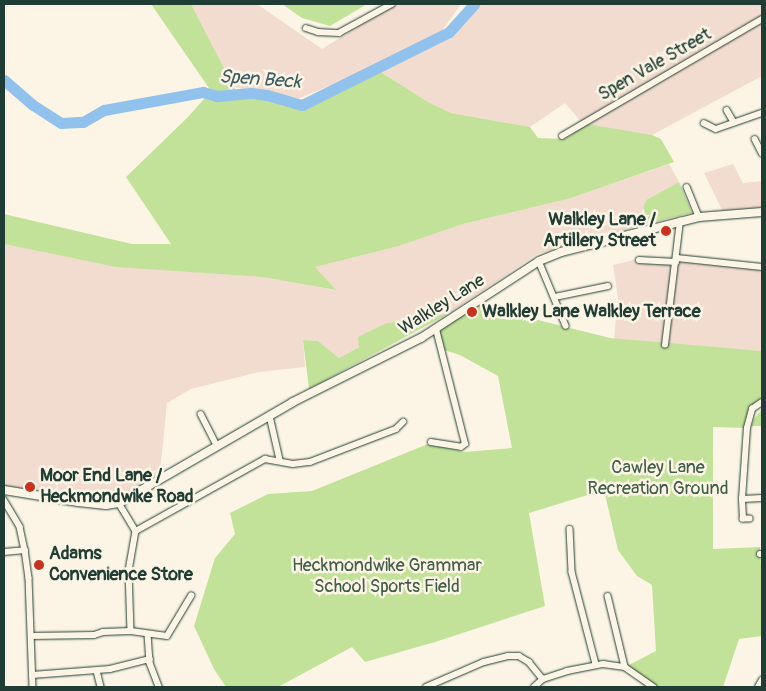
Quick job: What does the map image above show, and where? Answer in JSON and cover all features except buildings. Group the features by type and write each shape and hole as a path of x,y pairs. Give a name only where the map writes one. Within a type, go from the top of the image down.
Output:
{"main road":[{"name":"Walkley Lane","path":"119,503 218,444 437,328 539,261 561,252 680,221 699,217 762,212"},
{"path":"4,490 78,502 106,505 119,503"}],"street":[{"path":"306,28 318,32 339,33 392,4"},
{"name":"Spen Vale Street","path":"562,136 762,19"},
{"path":"728,110 734,122"},
{"path":"704,123 716,130 762,112"},
{"path":"755,139 762,153"},
{"path":"687,187 699,217"},
{"path":"665,345 680,221"},
{"path":"639,260 676,260 762,267"},
{"path":"539,261 556,297 566,326"},
{"path":"556,297 608,286"},
{"path":"431,442 460,447 465,444 437,328"},
{"path":"750,520 743,519 742,499 747,424 752,409 762,402"},
{"path":"201,414 218,444"},
{"path":"270,416 280,460"},
{"path":"136,531 265,460 280,460 293,464 310,462 396,429 404,422"},
{"path":"742,499 762,498"},
{"path":"4,500 20,527 25,550 29,578 33,687"},
{"path":"119,503 136,531 129,571 131,631"},
{"path":"570,529 572,572 596,664"},
{"path":"4,552 25,550"},
{"path":"32,636 94,635 103,632 131,631 167,636 191,596"},
{"path":"608,596 625,668"},
{"path":"148,634 150,659 159,687"},
{"path":"426,687 484,662 508,656 519,656 529,662 543,680"},
{"path":"32,675 97,671 150,659"},
{"path":"534,687 543,680 596,664 625,668 653,687"},
{"path":"97,671 100,687"},
{"path":"758,687 762,680"}],"shaded area":[{"path":"191,4 257,4 322,49 393,4 461,4 442,31 339,82 297,99 234,87"},
{"path":"474,4 762,4 762,76 652,135 583,124 565,103 530,127 451,113 428,102 379,71 399,57 449,32"},
{"path":"669,164 679,182 646,200 643,208 649,223 537,254 448,314 387,323 359,347 339,358 318,341 303,340 305,367 259,372 191,389 167,403 160,472 165,477 119,503 4,490 4,244 113,266 262,277 335,290 314,267 399,246 463,224 568,199"},
{"path":"733,164 743,183 762,181 762,212 724,214 704,173"},
{"path":"677,258 762,267 762,351 665,345 614,339 618,298 613,265 637,259"}],"green space":[{"path":"151,4 191,4 237,93 299,108 379,71 428,102 451,113 530,127 538,138 565,139 587,124 652,135 661,139 674,162 568,199 463,224 399,246 315,267 336,290 262,277 116,267 4,244 4,214 132,244 171,244 126,177 188,117 211,91"},
{"path":"282,4 367,4 330,26 302,18"},
{"path":"679,182 692,213 649,223 643,208 646,200"},
{"path":"474,304 610,338 762,351 762,402 752,409 747,428 713,427 713,549 760,547 762,587 762,636 739,639 723,687 654,687 625,667 656,651 652,585 637,576 618,550 604,490 529,513 545,606 435,642 365,662 352,647 278,687 226,687 214,669 194,626 215,558 235,534 230,513 268,494 312,491 428,444 464,452 512,448 498,376 460,355 441,349 436,329"},
{"path":"448,314 309,389 303,340 318,341 339,358 359,347 358,337 387,323"},
{"path":"762,409 762,426 751,426 754,419"}],"waterway":[{"name":"Spen Beck","path":"4,80 33,105 61,123 83,122 104,110 203,92 217,96 251,93 267,95 302,105 449,32 474,4"}],"place":[{"name":"Walkley Lane / Artillery Street","path":"666,231"},
{"name":"Walkley Lane Walkley Terrace","path":"472,312"},
{"name":"Moor End Lane / Heckmondwike Road","path":"30,487"},
{"name":"Adams Convenience Store","path":"39,565"}],"park label":[{"name":"Cawley Lane Recreation Ground","path":"658,479"},
{"name":"Heckmondwike Grammar School Sports Field","path":"387,577"}]}
